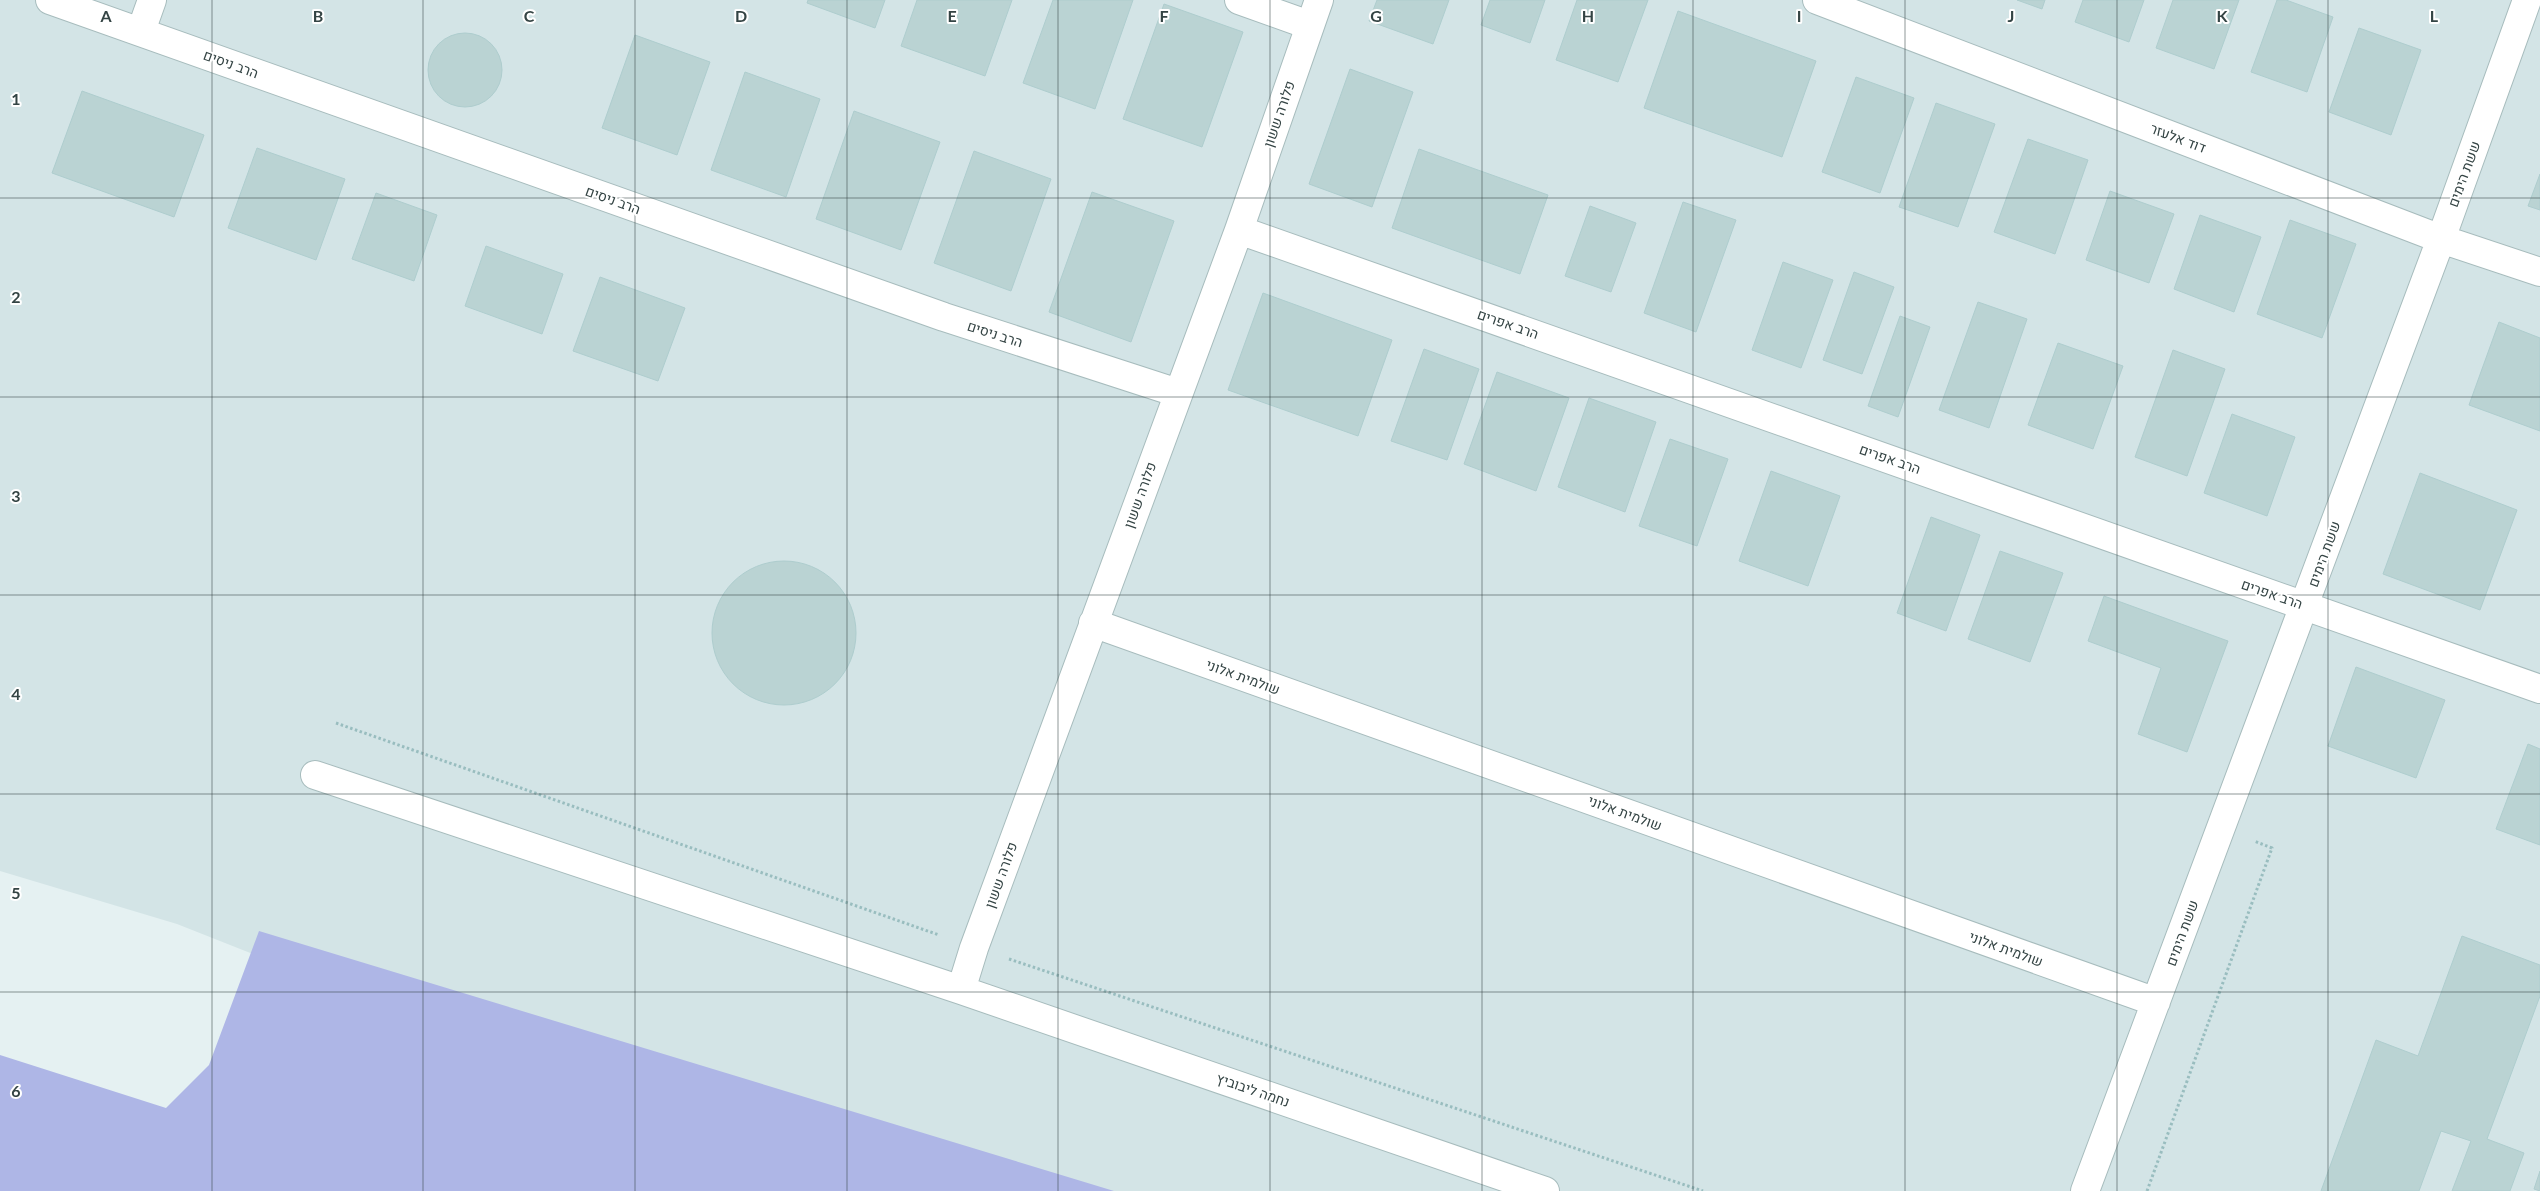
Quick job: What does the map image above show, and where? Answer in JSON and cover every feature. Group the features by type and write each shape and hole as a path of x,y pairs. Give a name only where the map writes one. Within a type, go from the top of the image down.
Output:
{"street":[{"name":"הרב ניסים","path":"50,0 944,317 1178,393"},
{"path":"141,31 152,0"},
{"path":"1239,0 1309,25"},
{"name":"פלורה ששון","path":"961,990 974,948 1093,623 1240,230 1319,0"},
{"name":"דוד אלעזר","path":"1817,0 2441,239 2540,272"},
{"name":"ששת הימים","path":"2085,1191 2441,239 2527,0"},
{"name":"הרב אפרים","path":"1240,230 2540,689"},
{"name":"שולמית אלוני","path":"1093,623 2156,1002"},
{"name":"נחמה ליבוביץ","path":"315,775 961,990 1545,1191"}],"path":[{"path":"336,723 974,948 1703,1191"},
{"path":"2147,1191 2272,848 2221,829"}],"shaded area":[{"path":"0,0 2540,0 2540,1191 854,1191 177,924 0,871"},
{"path":"259,931 1114,1191 0,1191 0,1055 166,1108 209,1065"}],"building":[{"path":"808,0 885,0 875,28 807,3"},
{"path":"917,0 1012,0 985,76 901,46"},
{"path":"1053,0 1133,0 1095,109 1023,83"},
{"path":"1377,0 1449,0 1433,44 1369,21"},
{"path":"1490,0 1545,0 1530,43 1481,25"},
{"path":"1577,0 1648,0 1618,82 1556,60"},
{"path":"2017,0 2045,0 2042,9"},
{"path":"2083,0 2144,0 2129,42 2075,22"},
{"path":"2173,0 2239,0 2214,69 2156,48"},
{"path":"2277,0 2286,0 2333,17 2307,92 2251,72"},
{"path":"1164,4 1243,32 1202,147 1123,119"},
{"path":"1678,11 1816,61 1782,157 1644,108"},
{"path":"2359,28 2421,50 2391,135 2329,112"},
{"path":"465,33 479,36 491,44 499,56 502,70 499,84 491,96 479,104 465,107 451,104 439,96 431,84 428,70 431,56 439,44 451,36"},
{"path":"635,35 710,62 677,155 602,128"},
{"path":"1350,69 1413,92 1372,207 1309,184"},
{"path":"745,72 820,99 786,197 711,170"},
{"path":"1856,77 1914,98 1880,193 1822,172"},
{"path":"82,91 204,135 174,217 52,173"},
{"path":"1936,103 1995,124 1958,227 1899,207"},
{"path":"854,111 940,142 901,250 816,219"},
{"path":"2028,139 2088,160 2055,254 1994,232"},
{"path":"257,148 345,179 316,260 228,228"},
{"path":"1419,149 1548,195 1520,274 1392,228"},
{"path":"974,151 1051,179 1011,291 934,263"},
{"path":"2540,174 2540,210 2528,206"},
{"path":"2110,191 2174,214 2149,283 2086,260"},
{"path":"1092,192 1174,221 1131,342 1049,312"},
{"path":"376,193 437,215 414,281 352,259"},
{"path":"1683,202 1736,220 1696,332 1644,313"},
{"path":"1590,206 1636,223 1611,292 1565,276"},
{"path":"2200,215 2261,237 2234,312 2174,289"},
{"path":"2290,220 2356,244 2322,338 2257,314"},
{"path":"486,246 563,274 542,334 465,306"},
{"path":"1783,262 1833,280 1801,368 1752,350"},
{"path":"1854,272 1894,287 1862,374 1823,360"},
{"path":"600,277 685,308 658,381 573,351"},
{"path":"1263,293 1392,340 1358,436 1228,390"},
{"path":"1978,302 2027,319 1989,428 1939,410"},
{"path":"1900,316 1930,327 1898,417 1868,406"},
{"path":"2499,322 2540,338 2540,431 2469,405"},
{"path":"2058,343 2123,366 2093,449 2028,425"},
{"path":"1424,349 1479,369 1447,460 1391,441"},
{"path":"2173,350 2225,369 2187,476 2135,457"},
{"path":"1497,372 1569,398 1536,491 1464,464"},
{"path":"1589,398 1656,422 1625,512 1558,487"},
{"path":"2232,414 2295,437 2267,516 2204,493"},
{"path":"1670,439 1728,459 1697,546 1639,526"},
{"path":"1771,471 1840,496 1808,586 1739,561"},
{"path":"2420,473 2517,510 2480,610 2383,574"},
{"path":"1931,517 1980,535 1946,631 1897,613"},
{"path":"2000,551 2063,573 2030,662 1968,639"},
{"path":"784,561 812,566 835,582 851,605 856,633 851,661 835,684 812,700 784,705 756,700 733,684 717,661 712,633 717,605 733,582 756,566"},
{"path":"2104,596 2228,641 2187,752 2138,734 2161,668 2088,641"},
{"path":"2356,667 2445,700 2416,778 2328,746"},
{"path":"2528,744 2540,749 2540,845 2496,829"},
{"path":"2462,936 2540,965 2540,996 2487,1139 2524,1153 2510,1191 2452,1191 2471,1141 2441,1131 2419,1191 2321,1191 2376,1040 2418,1056"},
{"path":"2540,1171 2540,1191 2534,1189"}]}
